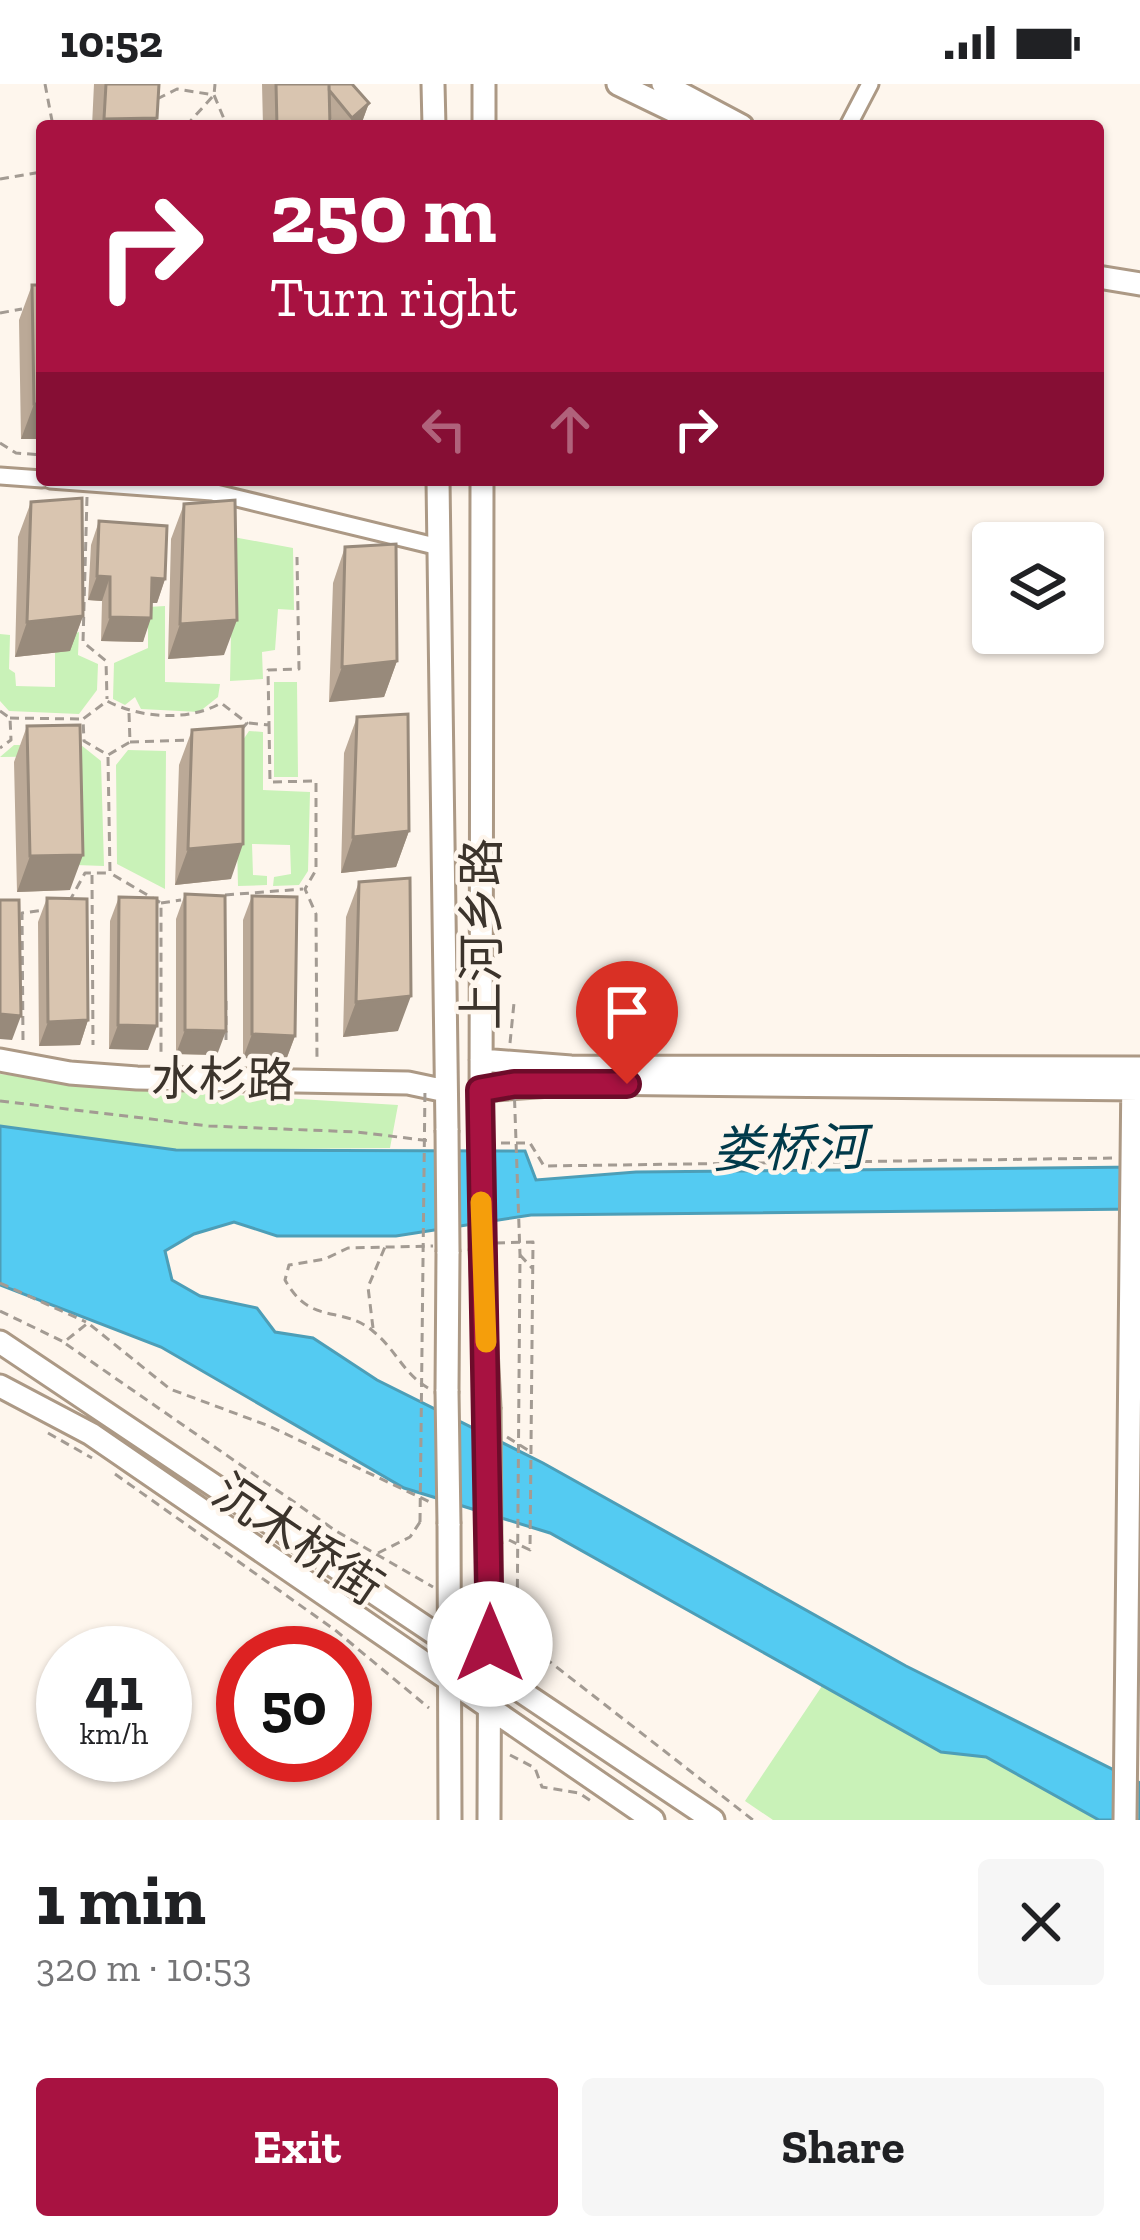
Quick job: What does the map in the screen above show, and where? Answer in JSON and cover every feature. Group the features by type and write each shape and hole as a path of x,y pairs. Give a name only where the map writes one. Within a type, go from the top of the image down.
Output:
{"street":[{"path":"433,84 434,120"},
{"path":"484,84 484,120"},
{"path":"618,84 693,120"},
{"path":"663,84 731,120"},
{"path":"851,120 870,84"},
{"path":"1104,279 1140,284"},
{"path":"1104,293 1140,298"},
{"path":"0,476 36,479"},
{"path":"129,486 212,492 439,547"},
{"name":"上河乡路","path":"438,486 436,1089 443,1136 447,1249 450,1820"},
{"name":"上河乡路","path":"482,486 480,1090 489,1407 500,1542 490,1619 489,1820"},
{"name":"水杉路","path":"0,1060 92,1075 436,1089"},
{"path":"481,1060 1136,1079"},
{"path":"480,1090 514,1084 1136,1079"},
{"path":"1125,1820 1136,1079"},
{"name":"沉木桥街","path":"0,1342 713,1820"},
{"name":"沉木桥街","path":"0,1386 91,1434 653,1820"}],"path":[{"path":"45,84 52,120"},
{"path":"215,84 214,95 224,120"},
{"path":"153,113 155,100 177,89 214,95"},
{"path":"191,120 214,95"},
{"path":"0,179 36,173"},
{"path":"0,313 36,306"},
{"path":"0,442 16,453 36,455"},
{"path":"88,486 83,642 106,661 106,701"},
{"path":"297,557 298,669 268,670 270,782 316,781 316,871 305,889"},
{"path":"106,701 129,712 200,715 221,703 247,723 269,725"},
{"path":"0,711 10,718 83,719 106,701"},
{"path":"129,712 130,742"},
{"path":"200,715 200,727"},
{"path":"10,718 11,740"},
{"path":"83,719 84,741"},
{"path":"237,735 247,723"},
{"path":"0,748 11,740 29,740"},
{"path":"108,755 130,742 200,740"},
{"path":"66,741 84,741 108,755"},
{"path":"108,755 110,873"},
{"path":"67,907 85,873 110,873 160,903 182,900"},
{"path":"92,873 93,1046"},
{"path":"225,915 225,893 305,889"},
{"path":"305,889 316,914 318,1081"},
{"path":"160,903 160,1052"},
{"path":"11,907 22,913 45,910"},
{"path":"22,913 22,1040"},
{"path":"226,1001 226,1044"},
{"path":"514,1084 520,1255 517,1634"},
{"path":"376,1553 410,1537 419,1522 436,1089"},
{"path":"0,1101 209,1126 357,1132 394,1141 443,1136"},
{"path":"483,1136 530,1143 544,1166 1116,1158"},
{"path":"485,1247 533,1241 530,1550 500,1542"},
{"path":"386,1247 368,1287 373,1330 407,1376 445,1394"},
{"path":"373,1330 306,1310 285,1280 289,1265 325,1259 348,1248 447,1249"},
{"path":"520,1255 530,1260 534,1276"},
{"path":"0,1283 88,1323 170,1389 269,1426 430,1502"},
{"path":"0,1311 64,1342 172,1422 449,1598"},
{"path":"64,1342 88,1323"},
{"path":"37,1427 93,1458"},
{"path":"496,1430 531,1452"},
{"path":"111,1471 335,1630 400,1680 419,1702 450,1719"},
{"path":"490,1619 517,1634 539,1659 753,1820"},
{"path":"489,1744 535,1768 542,1787 579,1793 607,1811"}],"green space":[{"path":"233,537 293,548 294,610 278,609 275,650 262,652 263,679 230,681"},
{"path":"165,606 165,682 220,684 218,697 199,712 141,709 135,697 125,705 113,699 114,663 148,648 148,607"},
{"path":"79,632 78,655 98,664 97,690 79,714 9,711 0,701 0,634 10,635 9,669 15,673 16,686 55,687 55,653 70,634"},
{"path":"274,682 297,682 298,777 274,777"},
{"path":"249,731 263,732 263,790 310,792 308,871 299,885 273,886 274,877 291,874 290,845 252,844 253,875 267,876 267,885 238,886 235,752"},
{"path":"14,745 81,745 101,761 104,866 76,865 75,756 0,757"},
{"path":"128,750 166,751 165,889 117,864 116,765"},
{"path":"0,1074 119,1088 398,1105 390,1148 176,1150 0,1126"},
{"path":"824,1683 941,1751 986,1757 1099,1820 773,1820 745,1801"}],"water":[{"path":"0,1126 176,1150 525,1151 536,1180 636,1172 1140,1167 1140,1209 531,1215 396,1236 277,1236 234,1222 194,1234 165,1251 172,1280 200,1296 257,1308 275,1332 313,1338 377,1380 543,1463 906,1666 1140,1783 1140,1820 1099,1820 986,1757 941,1752 550,1533 404,1488 161,1347 0,1285"}],"building":[{"path":"106,84 159,84 157,118 104,119"},
{"path":"276,84 329,84 330,120 277,120"},
{"path":"329,84 352,84 369,103 352,118"},
{"path":"32,285 36,285 36,404"},
{"path":"82,498 83,616 27,622 31,502"},
{"path":"235,500 237,620 180,624 184,504"},
{"path":"99,521 167,526 165,579 152,578 151,618 110,617 110,577 97,576"},
{"path":"396,544 397,661 342,667 345,547"},
{"path":"408,714 409,831 353,837 357,717"},
{"path":"80,725 83,855 30,856 27,726"},
{"path":"243,726 243,844 188,849 192,730"},
{"path":"410,878 411,996 356,1002 359,882"},
{"path":"185,894 225,896 226,1031 185,1030"},
{"path":"252,896 297,897 295,1036 252,1034"},
{"path":"119,897 157,898 157,1026 118,1025"},
{"path":"47,898 87,899 88,1020 48,1022"},
{"path":"0,900 19,900 21,1016 0,1014"}],"slow traffic":[{"path":"481,1202 486,1342"}],"route":[{"path":"490,1644 480,1090 514,1084 627,1084"}],"water label":[{"name":"娄桥河","path":"789,1148"}]}
